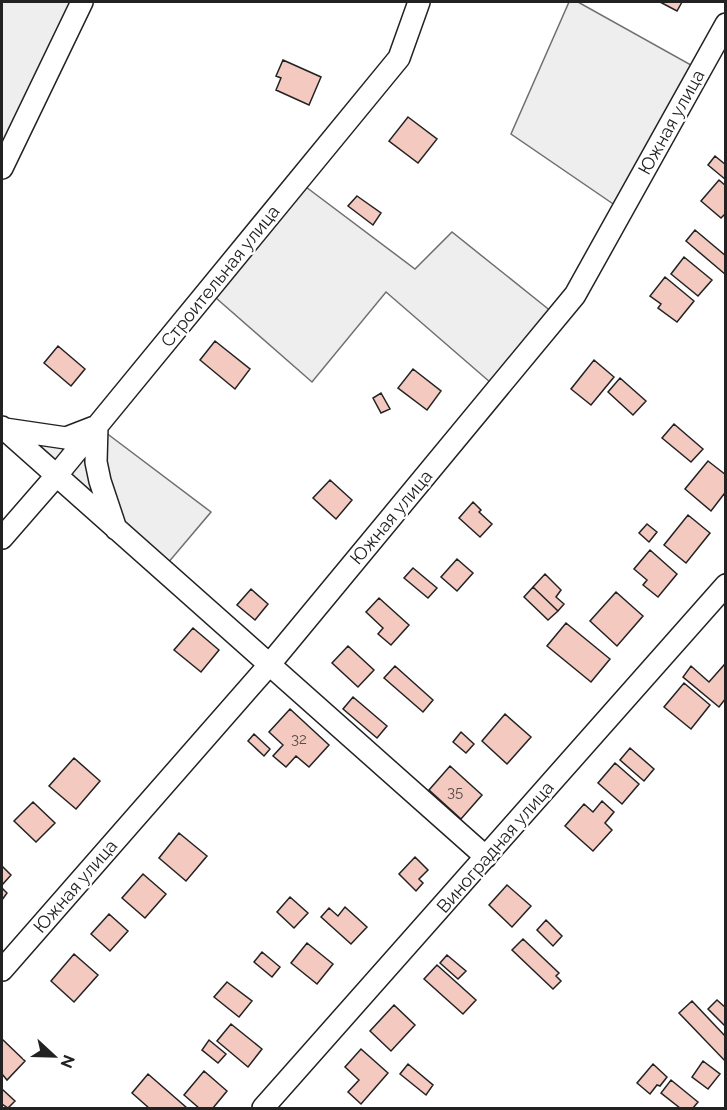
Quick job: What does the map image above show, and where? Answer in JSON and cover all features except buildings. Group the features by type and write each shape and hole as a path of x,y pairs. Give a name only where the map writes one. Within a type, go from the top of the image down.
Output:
{"street":[{"path":"2,168 82,2"},
{"name":"Строительная улица","path":"2,538 56,476 399,58 419,2"},
{"name":"Южная улица","path":"2,970 269,665 575,295 726,24"},
{"path":"3,428 66,438 97,426 96,462 116,529"},
{"path":"3,428 486,857"},
{"name":"Виноградная улица","path":"263,1108 726,585"}],"shaded area":[{"path":"2,2 82,2 2,168"},
{"path":"569,2 578,2 700,70 622,210 511,134"},
{"path":"298,181 415,269 452,232 557,316 498,389 386,292 312,382 208,291"},
{"path":"97,426 211,512 162,570 4,429"}]}
